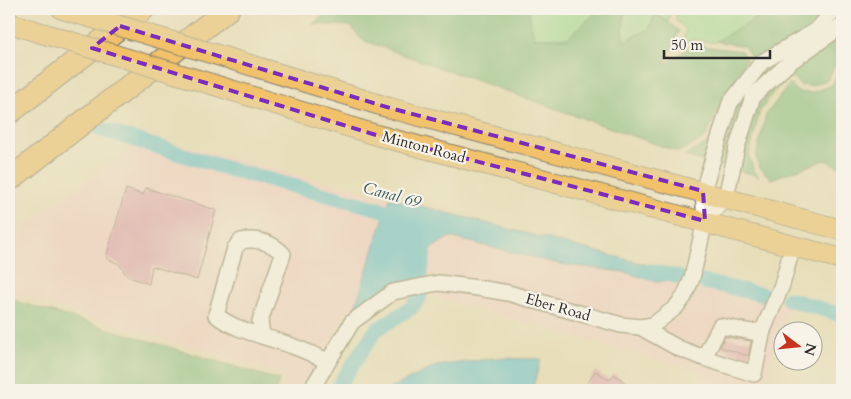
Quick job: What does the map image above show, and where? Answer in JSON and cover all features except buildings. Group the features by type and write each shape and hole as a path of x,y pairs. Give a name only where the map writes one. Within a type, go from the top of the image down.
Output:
{"highway":[{"path":"9,113 143,9"},
{"path":"9,180 228,9"}],"main road":[{"name":"Minton Road","path":"69,11 390,108 842,230"},
{"name":"Minton Road","path":"9,23 376,135 842,259"}],"street":[{"path":"726,198 737,147 753,96 786,56 816,30 835,9"},
{"path":"703,191 730,103 762,62 786,56 839,30 842,26"},
{"name":"Eber Road","path":"328,361 352,322 393,292 438,284 508,293 621,325 640,327 654,325 676,308 684,297 692,278 705,221 703,191"},
{"name":"Eber Road","path":"705,221 726,198"},
{"path":"262,336 260,321 282,254 277,248 267,243 250,239 241,240 231,259 216,315 225,322 328,361 311,390"},
{"path":"640,327 678,348 754,374 763,330 782,285 793,245"},
{"path":"704,358 720,326 752,332 763,330"}],"highlighted area":[{"path":"120,26 390,108 703,191 705,221 376,135 92,48"}],"shaded area":[{"path":"147,136 390,198 354,310 348,312 340,320 342,322 302,390 283,390 286,380 280,374 9,293 9,237"},
{"path":"450,237 559,264 624,272 656,282 668,280 671,271 685,274 677,293 669,303 650,318 622,318 509,286 437,275 426,277 421,260 427,251"},
{"path":"701,279 790,302 784,322 774,322 774,352 762,390 700,390 703,379 700,372 428,295 428,293 439,291 506,300 619,332 659,331 681,314 692,300"}],"green space":[{"path":"332,9 528,9 534,38 568,38 600,9 624,9 623,42 649,29 656,13 679,31 664,65 693,45 741,51 746,59 704,139 678,152 362,40 351,26 313,24"},
{"path":"528,9 600,9 568,38 534,38"},
{"path":"624,9 671,9 668,22 656,13 649,29 623,42"},
{"path":"678,9 765,9 744,27 719,41 709,42 697,39 687,41 681,45 686,30 676,20"},
{"path":"765,9 795,9 805,14 817,9 842,9 842,48 839,56 842,64 835,65 827,80 811,86 800,85 794,78 788,77 772,94 759,113 749,155 753,170 759,176 684,156 710,142 753,60 744,46 716,41 754,20"},
{"path":"839,70 842,71 842,168 825,160 771,179 760,168 756,157 766,115 790,83 797,92 812,93 832,85"},
{"path":"9,299 279,380 276,390 9,390"}],"water":[{"path":"390,198 671,271 668,280 657,282 624,272 559,264 450,237 427,251 421,260 426,277 388,286 354,310"},
{"path":"497,358 541,359 532,390 387,390 436,366"}],"waterway":[{"name":"Canal 69","path":"100,129 232,170 406,216"},
{"path":"421,273 426,237"},
{"name":"Canal 69","path":"650,271 679,277"},
{"name":"Canal 69","path":"704,282 765,295"},
{"path":"338,390 341,382 376,330 411,308 420,297"},
{"name":"Canal 69","path":"788,299 842,315"}]}
